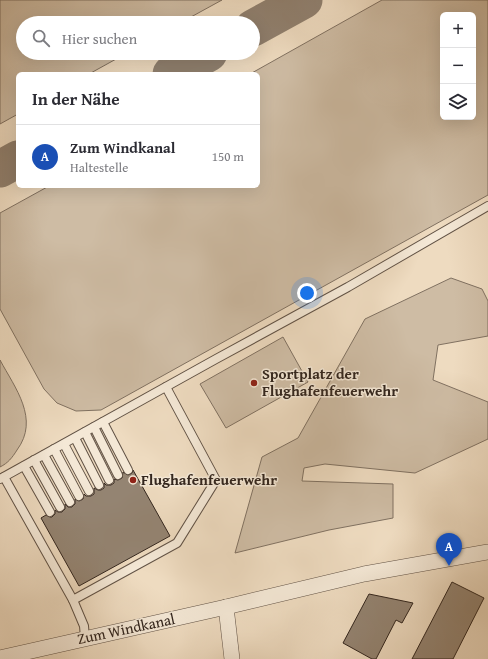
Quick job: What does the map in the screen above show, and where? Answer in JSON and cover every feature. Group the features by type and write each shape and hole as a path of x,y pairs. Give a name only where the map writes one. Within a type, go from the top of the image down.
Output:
{"street":[{"name":"Zum Windkanal","path":"0,658 364,574 488,552"},
{"path":"226,607 232,659"}],"lane":[{"path":"85,638 84,626 73,600 2,478 348,287 488,206"},
{"path":"73,600 177,543 216,480 166,387"},
{"path":"103,422 128,470"},
{"path":"94,427 118,474"},
{"path":"85,432 109,480"},
{"path":"75,438 99,485"},
{"path":"64,444 89,491"},
{"path":"54,449 79,496"},
{"path":"44,455 70,502"},
{"path":"34,460 60,507"},
{"path":"24,466 50,512"}],"shaded area":[{"path":"0,0 222,0 193,16 16,16 16,60 114,60 93,72 16,72 16,115 0,124"},
{"path":"382,0 488,0 488,195 101,410 76,411 57,403 44,389 0,309 0,213 45,188 260,188 260,72 254,72"},
{"path":"451,278 482,289 488,301 488,336 438,345 433,380 488,402 488,439 415,473 325,464 304,468 302,481 393,484 393,518 329,530 235,553 262,457 298,438 365,319"},
{"name":"Sportplatz der Flughafenfeuerwehr","path":"283,337 308,382 226,428 200,384"},
{"path":"0,360 23,404 26,415 26,427 23,438 12,458 0,467"}],"building":[{"path":"133,470 170,536 79,586 41,518 46,515 52,517 55,514 55,510 62,512 65,509 65,504 68,507 72,507 75,504 75,499 79,501 83,499 84,494 86,496 91,496 94,494 94,488 101,490 104,488 104,483 106,485 111,485 114,483 114,479 118,480 122,478 123,472 128,475 132,473"},
{"path":"452,582 484,598 453,659 412,659"},
{"path":"369,594 413,603 402,623 396,620 376,659 372,659 343,643"}],"taxiway":[{"path":"260,24 304,0"},
{"path":"175,72 196,60"},
{"path":"0,169 16,160"}],"place":[{"name":"Sportplatz der Flughafenfeuerwehr","path":"254,383"},
{"name":"Flughafenfeuerwehr","path":"133,480"},
{"name":"Zum Windkanal","path":"449,566"}]}
